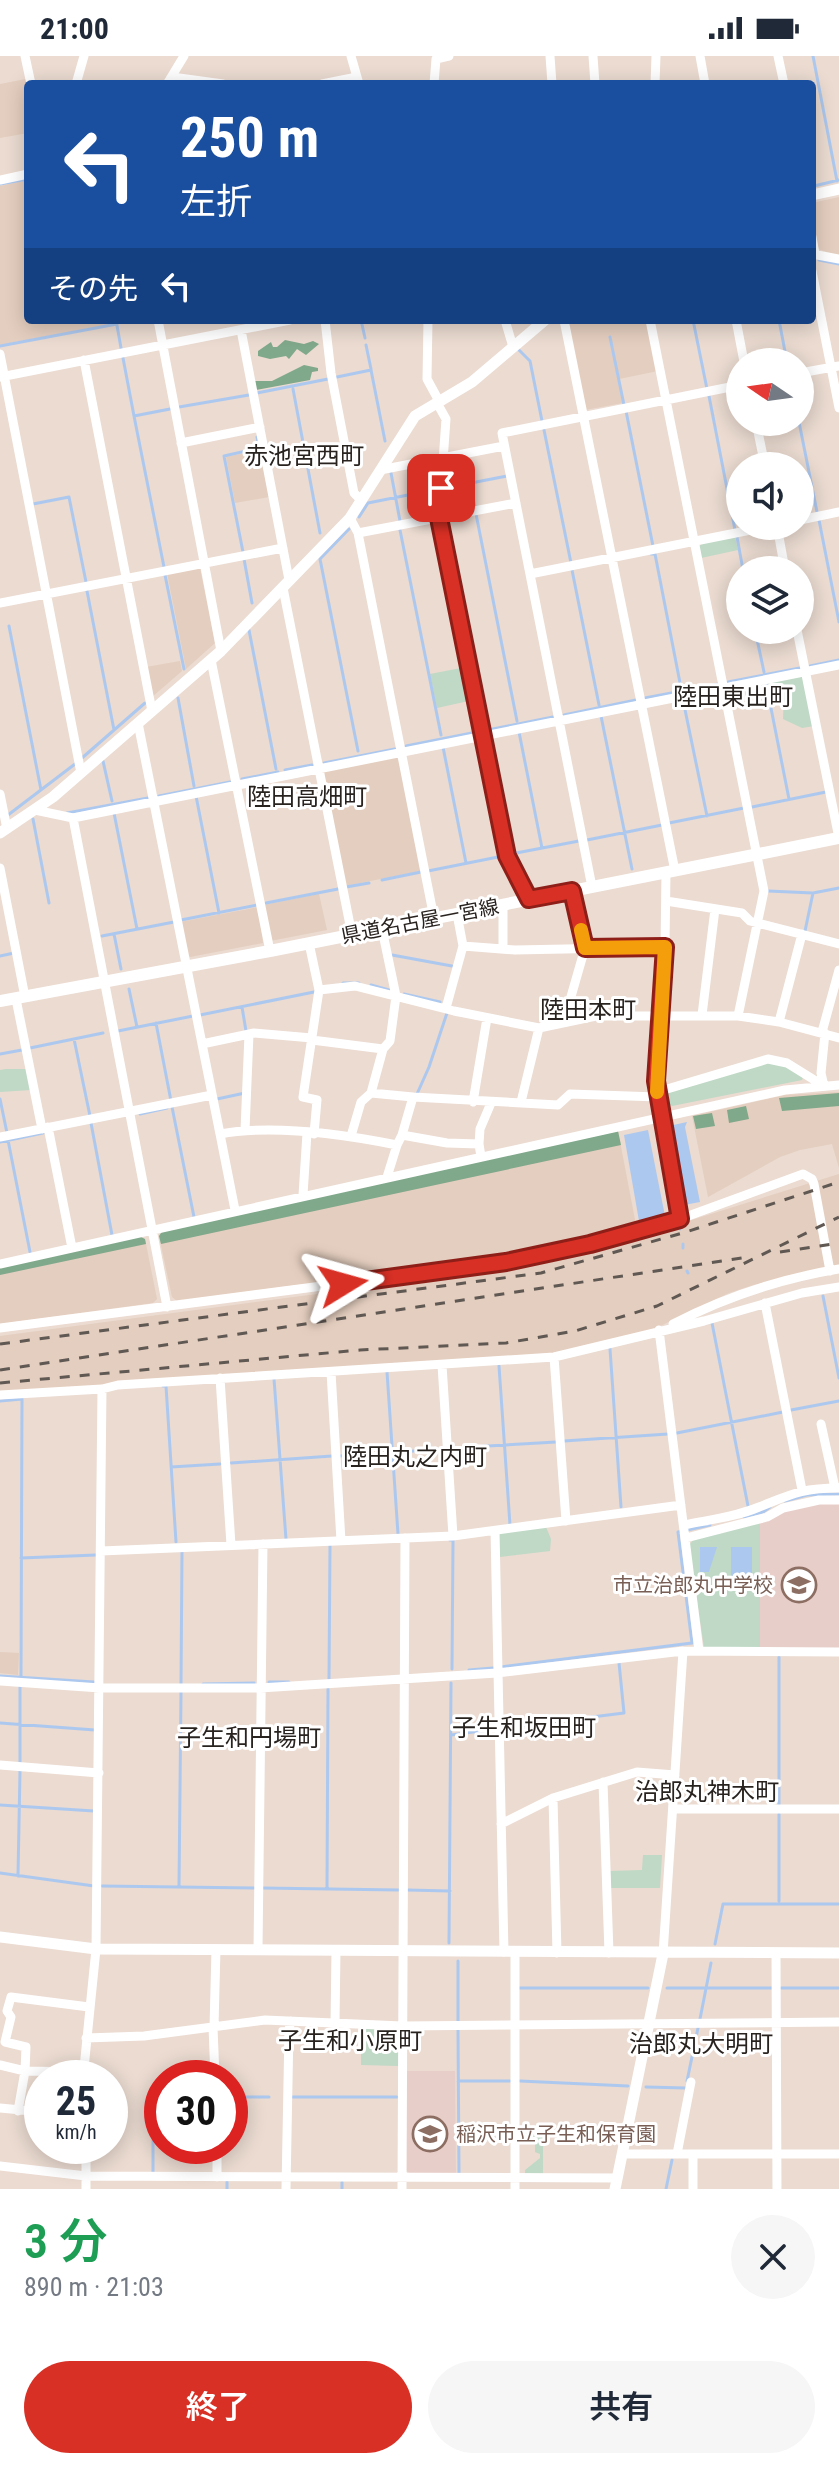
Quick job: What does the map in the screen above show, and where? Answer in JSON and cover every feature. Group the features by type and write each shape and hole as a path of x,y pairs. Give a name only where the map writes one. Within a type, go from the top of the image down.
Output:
{"main road":[{"name":"県道名古屋一宮線","path":"0,1001 270,951 839,838"}],"street":[{"path":"25,56 30,80"},
{"path":"77,80 84,56"},
{"path":"169,80 184,56"},
{"path":"351,56 358,80"},
{"path":"434,80 436,59 449,56"},
{"path":"550,56 552,80"},
{"path":"593,56 595,80"},
{"path":"655,80 656,56"},
{"path":"700,56 704,80"},
{"path":"778,56 783,80"},
{"path":"0,180 24,175"},
{"path":"816,194 839,189"},
{"path":"816,254 839,259"},
{"path":"816,288 835,367 839,408"},
{"path":"159,324 221,651"},
{"path":"2,376 259,324"},
{"path":"325,324 331,373 354,493 361,500"},
{"path":"428,324 427,379 446,419 439,518 507,856 529,899"},
{"path":"506,324 513,347"},
{"path":"0,794 3,831 81,773 211,660 350,518 415,416 472,382 540,324"},
{"path":"565,324 641,704 670,872 666,901 658,1095 680,1219"},
{"path":"651,324 764,891 738,1016"},
{"path":"737,324 741,348"},
{"path":"241,330 283,548 286,584 319,769 352,935"},
{"path":"0,354 81,773"},
{"path":"84,360 152,711"},
{"path":"814,371 835,367"},
{"path":"592,887 502,433 726,388"},
{"path":"181,443 260,427"},
{"path":"380,470 504,446"},
{"path":"358,533 516,503"},
{"path":"814,517 839,512"},
{"path":"350,518 358,533 434,918"},
{"path":"530,574 726,535"},
{"path":"0,603 283,548"},
{"path":"800,644 839,838"},
{"path":"211,660 270,951"},
{"path":"35,810 73,818 839,665"},
{"path":"138,723 235,1210"},
{"path":"73,818 167,1307"},
{"path":"0,868 45,1128 72,1248"},
{"path":"568,1021 568,1007 585,948 572,891"},
{"path":"666,901 742,913 750,921 839,944"},
{"path":"503,905 503,948"},
{"path":"702,1015 715,909"},
{"path":"446,1008 463,946 457,914"},
{"path":"351,1136 361,1102 371,1093 383,1049 390,1041 396,996 382,929"},
{"path":"779,1022 802,934"},
{"path":"303,1195 317,1100 303,1097 319,990 309,943"},
{"path":"463,946 665,947"},
{"path":"824,1086 821,1073 824,1032 839,970"},
{"path":"319,990 355,986 539,1028 596,1016 738,1016 779,1022 839,1038"},
{"path":"473,1102 487,1018"},
{"path":"521,1102 539,1028"},
{"path":"202,1044 249,1034 285,1034 383,1049"},
{"path":"245,1130 249,1034"},
{"path":"371,1093 473,1102 558,1105 570,1094 658,1095 768,1059 787,1063 824,1086"},
{"path":"0,1264 785,1090 839,1085"},
{"path":"0,1137 212,1095"},
{"path":"387,1177 413,1097"},
{"path":"481,1157 480,1129 491,1103"},
{"path":"220,1134 245,1130 351,1136 397,1145"},
{"path":"402,1135 447,1143 479,1144"},
{"path":"0,1328 506,1262 590,1244 703,1213 798,1175 808,1176 814,1184 827,1254 834,1270 751,1289 713,1303 659,1330"},
{"path":"0,1395 554,1357 704,1321 802,1293 839,1287"},
{"path":"765,1303 802,1490"},
{"path":"659,1330 699,1651"},
{"path":"554,1357 566,1521"},
{"path":"442,1365 453,1536"},
{"path":"331,1372 341,1541"},
{"path":"220,1378 231,1545"},
{"path":"84,2060 96,1949 102,1389"},
{"path":"685,1531 761,1507 802,1490 837,1488 821,1424"},
{"path":"685,1531 767,1517 783,1508 819,1500 839,1500"},
{"path":"101,1551 453,1536 681,1505"},
{"path":"495,1531 501,1824 515,2024 515,2189"},
{"path":"402,2189 405,1538"},
{"path":"258,1949 263,1544"},
{"path":"0,2166 86,2176 515,2178 616,2183 663,1954 683,1651"},
{"path":"0,1681 100,1688 260,1688 497,1673 683,1651 839,1652"},
{"path":"0,1765 99,1773"},
{"path":"501,1824 553,1798 637,1772 675,1775"},
{"path":"603,1782 609,1953"},
{"path":"553,1798 557,1953"},
{"path":"673,1809 839,1809"},
{"path":"0,1937 96,1949 839,1953"},
{"path":"214,2060 216,1949"},
{"path":"335,2023 336,1950"},
{"path":"776,1953 777,2189"},
{"path":"25,2060 26,2047 5,2042 11,2017 7,2011 11,1997 89,2007"},
{"path":"86,2038 144,2036 265,2020 402,2026 650,2021 839,2022"},
{"path":"286,2189 291,2021"},
{"path":"0,2065 24,2071"},
{"path":"18,2111 24,2077"},
{"path":"677,2154 691,2082"},
{"path":"0,2108 24,2111"},
{"path":"622,2154 839,2154"},
{"path":"693,2154 693,2189"},
{"path":"86,2164 86,2189"},
{"path":"217,2164 217,2177"},
{"path":"170,2177 170,2189"}],"shaded area":[{"path":"26,79 24,134 0,138 0,84"},
{"path":"24,181 24,324 111,324 0,345 0,186"},
{"path":"839,197 839,256 818,249 816,202"},
{"path":"568,324 648,324 658,371 619,379 623,403 585,410"},
{"path":"260,450 269,497 235,503 226,457"},
{"path":"200,568 215,643 186,669 167,573"},
{"path":"180,661 182,671 152,697 146,667"},
{"path":"393,756 399,759 421,871 345,886 323,774 326,770"},
{"path":"319,894 327,930 270,941 263,905"},
{"path":"258,907 263,943 190,957 187,955 180,922"},
{"path":"839,1092 839,1168 832,1144 800,1150 780,1157 708,1197 692,1116 785,1095"},
{"path":"618,1131 636,1225 591,1239 507,1257 177,1301 172,1297 159,1236"},
{"path":"839,1174 839,1266 753,1285 729,1293 656,1328 603,1343 556,1353 0,1393 0,1336 506,1269 592,1251"},
{"path":"145,1239 157,1299 153,1303 0,1324 0,1266"},
{"name":"市立治郎丸中学校","path":"819,1504 839,1504 839,1649 760,1649 760,1522 787,1511"},
{"path":"0,1652 19,1653 18,1675 0,1673"},
{"name":"稲沢市立子生和保育園","path":"407,2071 455,2071 456,2174 410,2174 405,2169"}],"green space":[{"path":"285,340 319,344 306,355 297,349 289,359 286,356 270,359 258,356 258,351 271,342 273,347 277,347"},
{"path":"304,365 318,368 318,371 312,372 310,380 256,390 255,381 272,381"},
{"path":"726,538 736,540 738,550 701,558 699,547 702,543"},
{"path":"466,667 473,700 437,708 430,674"},
{"path":"803,676 814,726 802,728 783,719 784,692 770,695 767,681"},
{"path":"767,1063 784,1066 803,1077 802,1080 672,1106 666,1103 664,1094"},
{"path":"26,1069 31,1090 0,1092 0,1070"},
{"path":"839,1093 839,1106 782,1111 779,1098"},
{"path":"746,1106 749,1119 729,1123 727,1110"},
{"path":"712,1113 715,1126 696,1129 693,1116"},
{"path":"618,1131 621,1145 161,1244 159,1236 163,1230"},
{"path":"139,1236 145,1239 146,1244 0,1275 0,1266"},
{"path":"760,1522 760,1649 704,1648 689,1545 695,1538"},
{"path":"546,1527 551,1539 550,1551 500,1557 499,1533"},
{"path":"643,1855 662,1855 660,1888 611,1888 610,1871 642,1870"},
{"path":"361,2028 393,2028 399,2034 399,2066 361,2065"},
{"path":"517,2134 543,2134 543,2174 525,2175 525,2170 540,2158 540,2154 535,2152 535,2140 520,2140"}],"water":[{"path":"687,1122 685,1127 700,1202 684,1205 669,1126"},
{"path":"648,1130 665,1216 639,1221 624,1135"},
{"path":"700,1547 717,1547 709,1572 700,1572"},
{"path":"731,1547 752,1547 752,1581 731,1581"}],"waterway":[{"path":"813,56 837,181"},
{"path":"0,184 24,180"},
{"path":"816,186 839,180"},
{"path":"819,260 839,264"},
{"path":"117,324 121,348"},
{"path":"0,346 117,324"},
{"path":"362,324 365,338"},
{"path":"694,324 707,389"},
{"path":"780,324 784,348"},
{"path":"610,337 624,405"},
{"path":"366,345 371,369"},
{"path":"519,350 530,361 542,421"},
{"path":"123,358 134,416 170,409"},
{"path":"337,377 371,370 385,441"},
{"path":"257,393 328,379"},
{"path":"293,389 320,533"},
{"path":"179,407 249,395"},
{"path":"709,396 726,484"},
{"path":"626,411 653,546"},
{"path":"134,416 164,567"},
{"path":"544,430 571,563"},
{"path":"802,436 817,512"},
{"path":"243,552 224,456 259,448 257,437"},
{"path":"391,473 400,521"},
{"path":"471,483 507,476"},
{"path":"446,488 470,483 475,507"},
{"path":"359,517 368,503 438,489"},
{"path":"33,504 69,497 86,582"},
{"path":"476,514 517,721"},
{"path":"819,520 839,622"},
{"path":"349,529 320,559 358,751"},
{"path":"400,530 441,735"},
{"path":"738,540 740,556"},
{"path":"651,554 655,554 681,688"},
{"path":"244,559 252,603"},
{"path":"572,570 599,705"},
{"path":"165,575 184,669"},
{"path":"87,591 114,730"},
{"path":"9,626 41,790"},
{"path":"249,630 276,769"},
{"path":"758,644 764,672"},
{"path":"810,666 839,660"},
{"path":"728,682 800,668"},
{"path":"766,683 789,799"},
{"path":"645,698 719,684"},
{"path":"178,698 194,786"},
{"path":"564,715 636,700"},
{"path":"683,700 707,816"},
{"path":"82,758 145,703"},
{"path":"601,716 632,869"},
{"path":"488,730 553,717"},
{"path":"406,746 477,732"},
{"path":"519,732 542,848"},
{"path":"443,747 466,863"},
{"path":"324,763 395,749"},
{"path":"103,761 112,801"},
{"path":"8,815 75,764"},
{"path":"285,770 312,765"},
{"path":"242,779 278,772"},
{"path":"159,796 230,782"},
{"path":"752,807 826,792"},
{"path":"196,796 219,913"},
{"path":"67,813 148,798"},
{"path":"669,823 744,808"},
{"path":"114,813 137,929"},
{"path":"33,819 49,903"},
{"path":"587,840 662,825"},
{"path":"511,854 579,841"},
{"path":"428,871 503,856"},
{"path":"382,880 421,872"},
{"path":"346,887 369,883"},
{"path":"768,891 813,893 839,888"},
{"path":"266,903 338,889"},
{"path":"805,931 813,893"},
{"path":"181,920 257,905"},
{"path":"102,936 174,922"},
{"path":"114,934 121,969"},
{"path":"0,956 14,953"},
{"path":"392,955 452,966"},
{"path":"343,983 359,983"},
{"path":"371,985 389,990"},
{"path":"129,989 137,1027"},
{"path":"200,1015 314,992"},
{"path":"404,994 440,1002"},
{"path":"242,1007 246,1031"},
{"path":"417,1094 447,1013"},
{"path":"118,1031 193,1016"},
{"path":"156,1023 171,1101"},
{"path":"30,1048 103,1033"},
{"path":"74,1039 90,1116"},
{"path":"0,1054 22,1050"},
{"path":"217,1099 245,1093"},
{"path":"0,1099 7,1133"},
{"path":"172,1107 194,1217"},
{"path":"140,1114 167,1108"},
{"path":"91,1123 112,1235"},
{"path":"0,1142 43,1133"},
{"path":"8,1140 30,1252"},
{"path":"679,1225 680,1229"},
{"path":"823,1296 839,1378"},
{"path":"712,1323 748,1506"},
{"path":"610,1349 621,1507"},
{"path":"499,1366 510,1525"},
{"path":"387,1372 398,1534"},
{"path":"274,1379 286,1539"},
{"path":"163,1386 166,1386 176,1542"},
{"path":"0,1401 22,1399 21,1677"},
{"path":"791,1410 839,1401"},
{"path":"677,1433 783,1412"},
{"path":"564,1441 668,1434"},
{"path":"452,1448 556,1442"},
{"path":"340,1456 443,1449"},
{"path":"231,1463 332,1456"},
{"path":"171,1467 220,1464"},
{"path":"785,1501 807,1495 839,1494"},
{"path":"744,1517 770,1507"},
{"path":"501,1667 692,1643 678,1532 710,1525"},
{"path":"450,1540 453,1540 452,1669"},
{"path":"329,1680 330,1545"},
{"path":"181,1684 182,1552"},
{"path":"21,1558 96,1555"},
{"path":"779,1657 779,1805"},
{"path":"504,1728 624,1713 619,1663"},
{"path":"469,1670 493,1668"},
{"path":"0,1676 94,1682"},
{"path":"269,1682 289,1682"},
{"path":"203,1684 254,1683"},
{"path":"449,1943 451,1683"},
{"path":"20,1686 20,1762"},
{"path":"327,1889 328,1689"},
{"path":"179,1887 181,1692"},
{"path":"0,1723 95,1730"},
{"path":"451,1735 495,1729"},
{"path":"18,1876 20,1771"},
{"path":"0,1805 94,1811"},
{"path":"779,1814 779,1901"},
{"path":"0,1873 94,1886"},
{"path":"102,1886 254,1888"},
{"path":"262,1888 399,1890"},
{"path":"407,1890 450,1891"},
{"path":"715,1944 723,1904 839,1904"},
{"path":"458,1961 458,2021"},
{"path":"700,2019 711,1963"},
{"path":"519,1988 648,1988"},
{"path":"667,1988 772,1988"},
{"path":"781,1988 839,1988"},
{"path":"687,2081 698,2028"},
{"path":"458,2030 459,2174"},
{"path":"458,2081 510,2081"},
{"path":"520,2081 628,2086"},
{"path":"646,2087 686,2088"},
{"path":"248,2097 269,2097"},
{"path":"292,2097 397,2097"},
{"path":"666,2189 672,2160"},
{"path":"153,2164 153,2173"},
{"path":"227,2182 227,2189"},
{"path":"342,2182 342,2189"}],"railway":[{"path":"0,1344 541,1273 686,1232 839,1182"},
{"path":"0,1383 360,1350 506,1343 575,1331 657,1306 839,1217"},
{"path":"780,1252 839,1243"},
{"path":"0,1370 748,1257"}],"slow traffic":[{"path":"581,930 585,948 665,947 657,1092"}],"place":[{"name":"市立治郎丸中学校","path":"799,1585"},
{"name":"稲沢市立子生和保育園","path":"430,2134"}],"district":[{"name":"赤池宮西町","path":"304,456"},
{"name":"陸田東出町","path":"733,697"},
{"name":"陸田高畑町","path":"307,797"},
{"name":"陸田本町","path":"588,1010"},
{"name":"陸田丸之内町","path":"415,1457"},
{"name":"子生和坂田町","path":"524,1728"},
{"name":"子生和円場町","path":"249,1738"},
{"name":"治郎丸神木町","path":"707,1792"},
{"name":"子生和小原町","path":"350,2041"},
{"name":"治郎丸大明町","path":"701,2044"}],"route":[{"path":"343,1284 506,1262 590,1244 680,1219 656,1081 665,947 585,948 572,891 529,899 507,856 439,518 441,488"}]}
